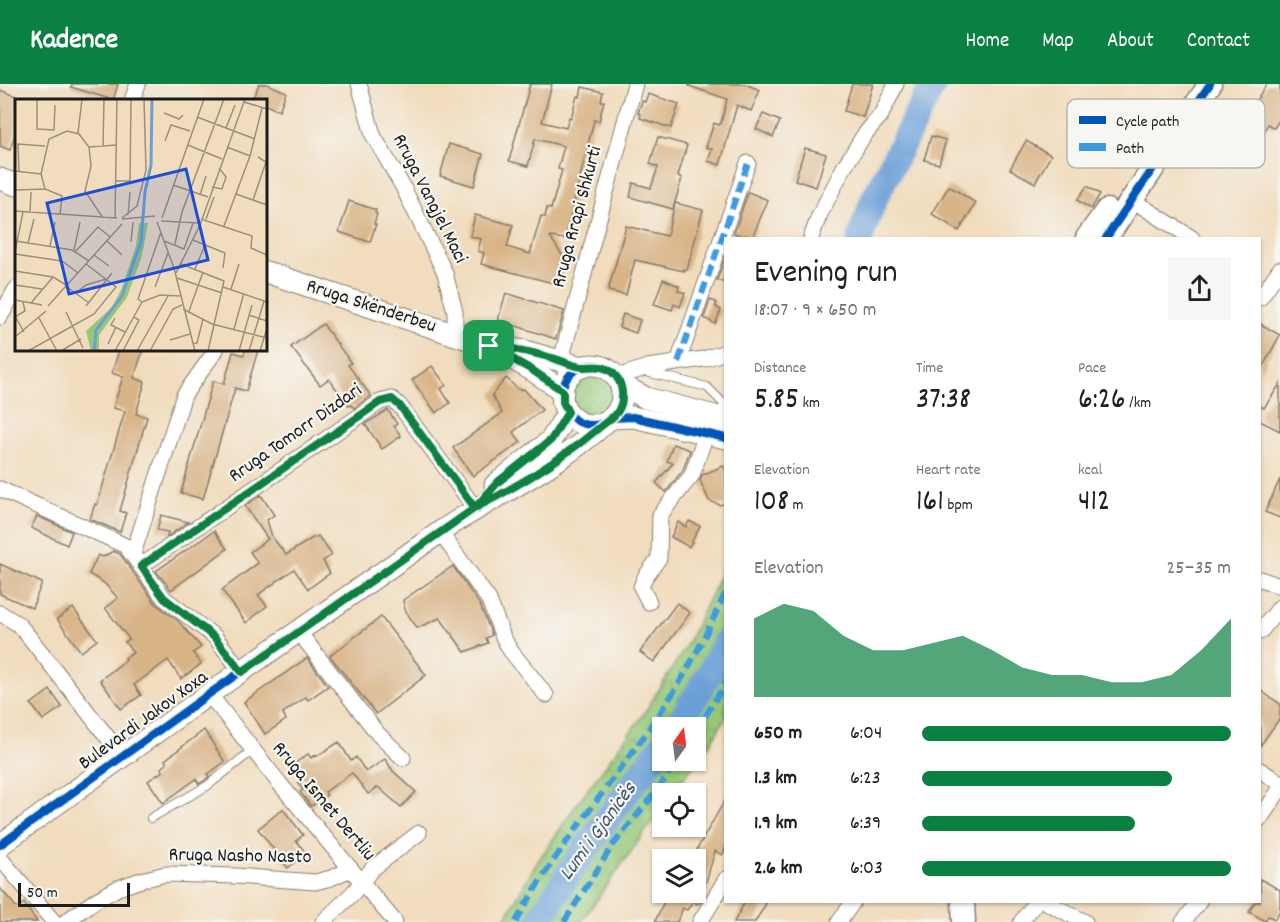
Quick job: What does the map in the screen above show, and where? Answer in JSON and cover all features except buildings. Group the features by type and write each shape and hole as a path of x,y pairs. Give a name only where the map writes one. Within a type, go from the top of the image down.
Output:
{"main road":[{"path":"1181,99 1191,84"},
{"path":"1200,99 1210,84"},
{"path":"1089,237 1135,168"},
{"path":"1107,237 1154,168"},
{"path":"0,179 15,185"},
{"name":"Rruga Skënderbeu","path":"267,272 489,346 525,351 582,367"},
{"path":"489,346 532,370 563,391"},
{"path":"716,436 633,417 592,425 585,424 579,422 568,412 563,402 563,391 571,374 582,367 601,366 646,398 723,418"},
{"path":"609,420 621,406 619,381"},
{"name":"Bulevardi Jakov Xoxa","path":"475,508 498,482 551,440 568,412"},
{"name":"Bulevardi Jakov Xoxa","path":"1,846 298,631 475,508 585,441 609,420"},
{"path":"963,903 964,922"}],"street":[{"path":"132,99 138,84"},
{"name":"Rruga Vangjel Maci","path":"359,84 373,135 403,187 445,273 455,312 455,335"},
{"name":"Rruga Rrapi Shkurti","path":"561,360 635,84"},
{"path":"811,237 819,216 843,169 864,135 881,115 896,84"},
{"path":"678,362 748,163"},
{"path":"1132,200 1190,237"},
{"path":"1267,291 1280,269"},
{"path":"0,317 15,291"},
{"path":"137,560 184,395 215,351"},
{"path":"619,381 637,370 704,359 724,353"},
{"name":"Rruga Tomorr Dizdari","path":"137,560 380,402 392,399 400,406 475,508"},
{"path":"649,602 641,587 645,577 659,558 660,515 692,475 716,436"},
{"path":"0,489 119,542 137,560 164,598 214,637 242,672"},
{"path":"440,532 489,600 510,650 546,695"},
{"path":"1261,579 1280,586"},
{"path":"1261,631 1280,608"},
{"path":"0,612 18,624 26,633 123,757"},
{"path":"298,631 378,734 403,758"},
{"name":"Rruga Ismet Dertliu","path":"209,694 395,922"},
{"path":"1261,771 1280,783"},
{"path":"1261,818 1280,789"},
{"name":"Rruga Ismet Dertliu","path":"362,881 372,869 419,833"},
{"path":"1,846 54,922"},
{"name":"Rruga Nasho Nasto","path":"65,922 118,888 166,874 315,882 351,869"},
{"path":"323,922 362,881"},
{"path":"700,922 724,882"},
{"path":"839,922 852,903"},
{"path":"1021,922 1035,903"},
{"path":"1048,903 1085,922"},
{"path":"1183,922 1198,903"}],"lane":[{"path":"637,370 706,387 724,404 723,418"},
{"name":"Rruga Ismet Dertliu","path":"151,818 207,786 253,750"}],"green space":[{"path":"593,373 608,380 615,395 608,410 593,417 578,410 571,395 578,380"},
{"path":"724,567 724,720 710,744 706,749 706,717 652,717 652,771 689,771 680,783 652,783 652,822 581,922 503,922 535,866 577,804 643,715 685,648"}],"waterway":[{"name":"Lumi i Gjanicës","path":"860,237 874,199 933,84"},
{"name":"Lumi i Gjanicës","path":"683,717 724,646"},
{"name":"Lumi i Gjanicës","path":"539,922 582,853 652,759"}],"marked path":[{"path":"678,362 748,163"},
{"path":"516,922 552,863 673,693 695,655 724,595"},
{"path":"705,717 724,685"},
{"path":"564,922 613,845 670,771"}],"cycle path":[{"path":"1200,99 1210,84"},
{"path":"1107,237 1153,168"},
{"path":"592,365 609,370 617,378 622,395 617,412 609,420 592,425 575,420 567,412 562,395 567,378 575,370 592,365"},
{"path":"141,566 380,402 392,399 400,406 475,508"},
{"path":"612,418 633,417 724,438"},
{"path":"0,845 209,694 440,532 547,467 588,438 606,422"}],"route":[{"path":"489,346 514,348 582,367 601,366 617,377 622,391 621,406 612,418 585,441 506,492 475,508 400,406 392,399 380,402 141,566 164,598 214,637 226,649 242,672 475,508 498,482 558,432 568,412 563,402 563,391 532,370 489,346"}]}
